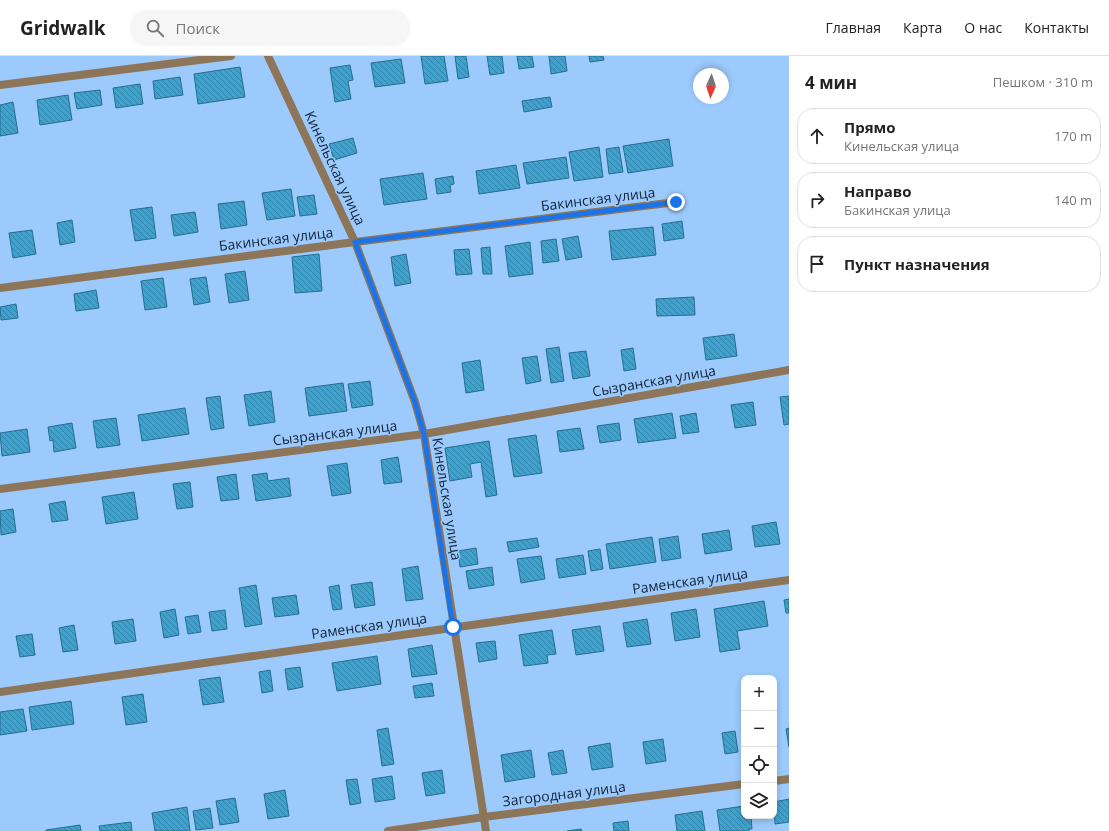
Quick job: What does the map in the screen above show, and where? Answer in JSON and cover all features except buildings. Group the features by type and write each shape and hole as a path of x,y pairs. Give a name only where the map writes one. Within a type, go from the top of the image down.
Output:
{"street":[{"path":"0,85 231,56"},
{"name":"Кинельская улица","path":"268,56 355,242 415,402 424,434 486,831"},
{"name":"Бакинская улица","path":"0,288 676,202"},
{"name":"Сызранская улица","path":"0,489 424,434 789,370"},
{"name":"Раменская улица","path":"0,692 789,580"},
{"path":"777,781 789,779"},
{"name":"Загородная улица","path":"388,831 484,817 741,784"}],"route":[{"path":"453,627 424,434 415,402 355,242 676,202"}]}
